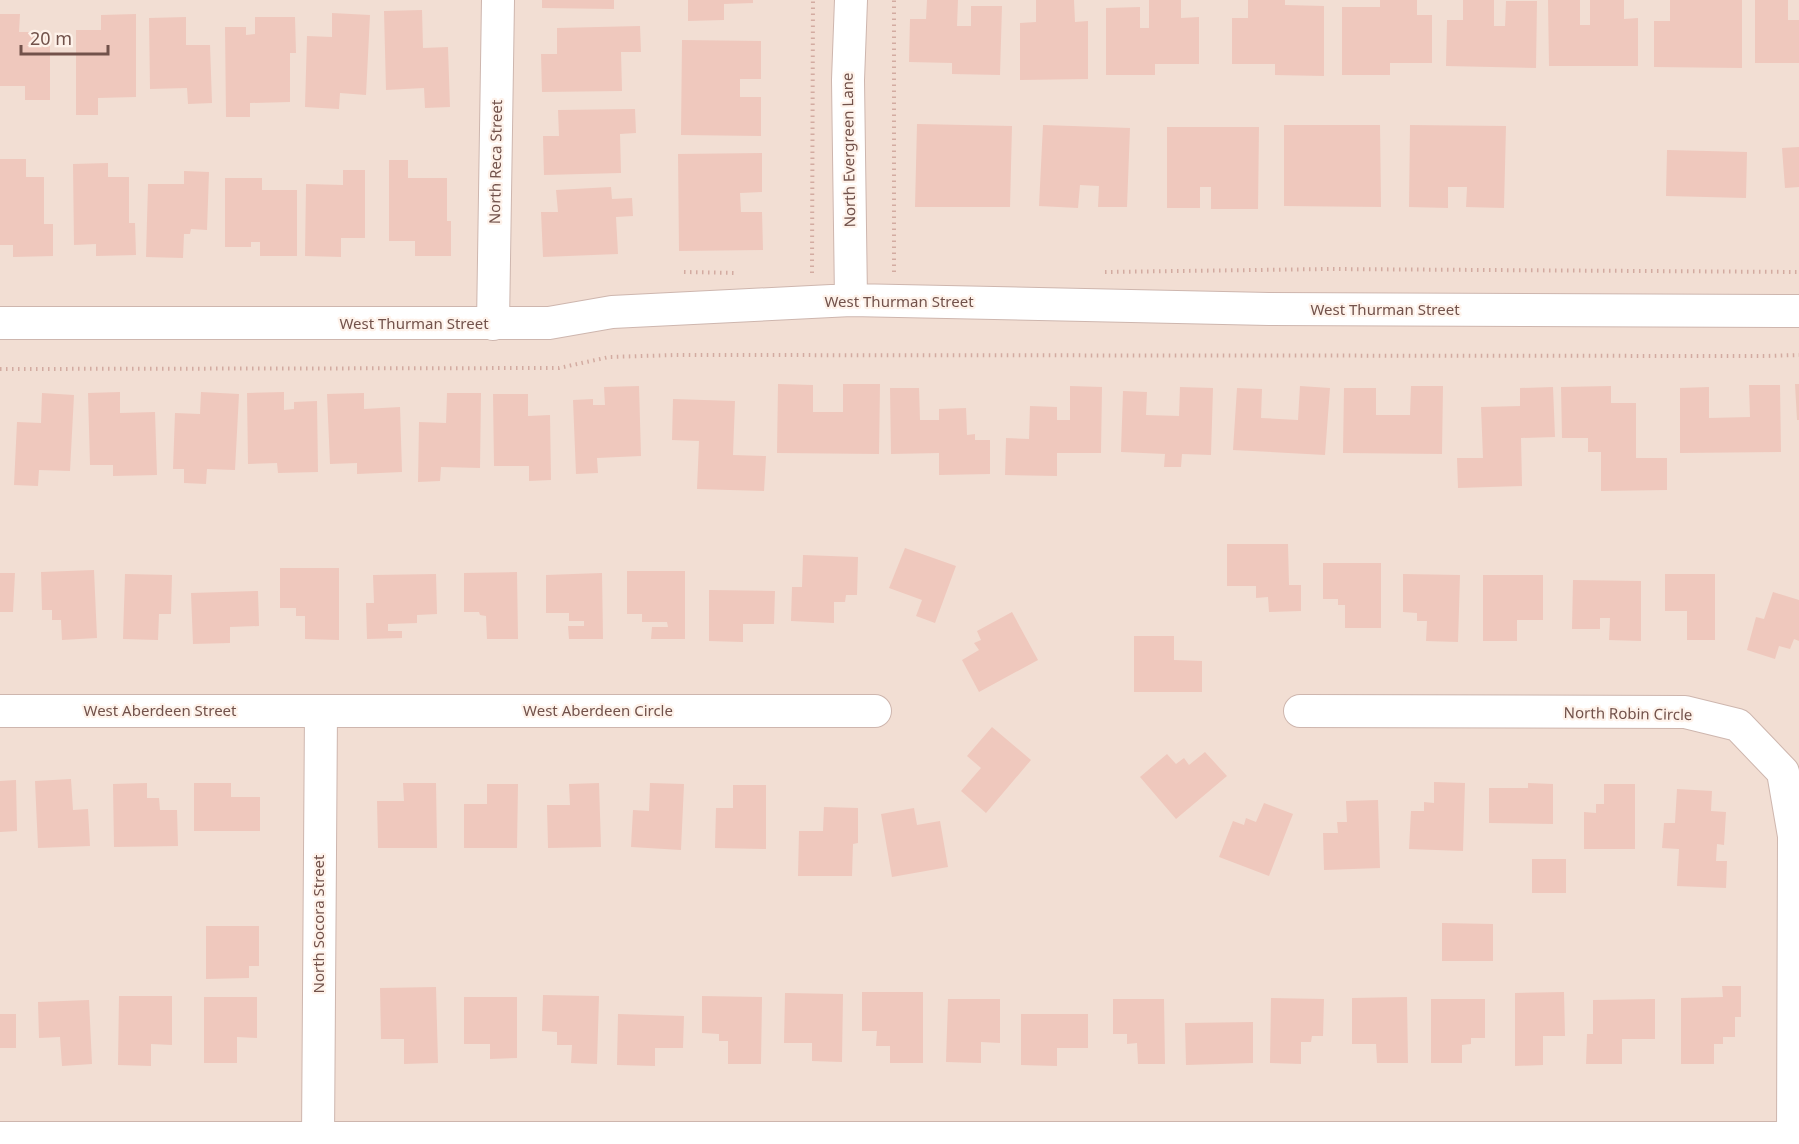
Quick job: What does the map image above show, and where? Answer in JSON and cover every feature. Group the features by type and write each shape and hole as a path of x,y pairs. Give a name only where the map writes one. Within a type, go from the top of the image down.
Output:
{"street":[{"name":"North Reca Street","path":"494,324 498,0"},
{"name":"North Evergreen Lane","path":"851,0 848,80 851,287"},
{"name":"West Thurman Street","path":"0,323 549,323 612,312 851,287 1281,310 1799,310"},
{"name":"West Aberdeen Street","path":"0,711 321,711"},
{"name":"West Aberdeen Circle","path":"321,711 875,711"},
{"name":"North Socora Street","path":"318,1138 321,711"},
{"name":"North Robin Circle","path":"1300,711 1685,712 1738,725 1783,772 1794,836 1796,1138"},
{"path":"0,1138 116,1141 318,1138 519,1141 1615,1141 1796,1138"}],"path":[{"path":"813,0 812,273 851,287 894,274 904,274"},
{"path":"894,0 894,274"},
{"path":"1097,273 1329,268 1799,272"},
{"path":"684,272 742,273"},
{"path":"0,369 560,368 609,357 675,355 1799,355"}],"shaded area":[{"path":"0,0 1799,0 1799,1144 0,1144"}],"building":[{"path":"542,0 614,0 614,9 542,8"},
{"path":"688,0 753,0 753,3 724,4 724,20 688,21"},
{"path":"927,0 958,0 957,26 971,26 971,6 1002,6 1000,75 952,74 952,63 909,62 910,19 926,19"},
{"path":"1036,0 1074,0 1075,22 1088,21 1088,79 1020,80 1020,23 1036,22"},
{"path":"1149,0 1181,0 1181,18 1199,17 1199,64 1155,64 1155,75 1106,75 1106,8 1140,7 1140,28 1149,28"},
{"path":"1248,0 1285,0 1285,5 1324,6 1324,76 1275,75 1275,64 1232,64 1232,18 1248,18"},
{"path":"1380,0 1417,0 1417,15 1432,15 1432,63 1390,63 1390,75 1342,75 1342,7 1380,7"},
{"path":"1463,0 1494,0 1494,26 1505,26 1506,1 1537,1 1536,68 1446,66 1447,20 1463,20"},
{"path":"1548,0 1580,0 1580,25 1590,25 1590,0 1624,0 1624,19 1638,18 1638,66 1549,66"},
{"path":"1670,0 1742,0 1742,68 1654,67 1654,21 1670,21"},
{"path":"1755,0 1788,0 1788,20 1799,20 1799,63 1755,63"},
{"path":"422,10 423,48 448,47 450,107 425,108 424,88 386,90 384,11"},
{"path":"332,13 370,15 366,95 340,93 339,109 305,107 307,36 332,37"},
{"path":"0,14 20,14 19,32 50,32 50,100 25,100 25,86 0,86"},
{"path":"136,14 136,97 98,98 98,115 76,115 76,30 101,30 101,15"},
{"path":"186,17 186,45 210,45 212,103 188,104 187,88 150,89 149,18"},
{"path":"255,17 295,17 296,53 290,53 290,102 250,103 250,117 226,117 225,27 246,27 246,35 255,34"},
{"path":"640,26 641,52 621,52 622,91 542,92 541,54 557,54 557,28"},
{"path":"682,40 761,41 761,79 740,79 740,97 761,97 761,136 681,135"},
{"path":"635,109 636,133 620,134 621,173 544,175 543,136 559,136 558,110"},
{"path":"917,124 1012,126 1010,207 915,207"},
{"path":"1043,125 1130,128 1127,207 1098,207 1099,186 1080,185 1078,208 1039,206"},
{"path":"1284,125 1380,125 1381,207 1284,206"},
{"path":"1410,125 1506,126 1504,208 1466,207 1467,187 1448,187 1448,208 1409,207"},
{"path":"1167,127 1259,127 1258,209 1211,209 1211,187 1200,187 1200,208 1167,208"},
{"path":"1799,147 1799,187 1785,188 1782,148"},
{"path":"1667,150 1747,152 1746,198 1666,196"},
{"path":"762,153 762,192 740,193 741,212 762,212 763,250 679,251 678,154"},
{"path":"0,159 26,159 26,177 44,177 44,224 53,224 53,256 13,257 13,245 0,245"},
{"path":"389,160 408,160 408,178 447,178 447,221 451,221 451,256 415,256 415,241 389,241"},
{"path":"108,163 108,177 129,177 129,223 135,223 136,255 96,256 96,244 74,245 73,164"},
{"path":"343,170 365,170 365,238 341,238 341,257 305,256 306,184 343,185"},
{"path":"184,171 209,172 207,230 191,229 190,234 184,234 183,258 146,257 148,184 184,184"},
{"path":"225,178 262,178 262,190 297,190 297,256 260,256 260,242 251,242 251,247 225,247"},
{"path":"611,187 612,199 632,198 633,216 616,217 618,254 543,257 541,212 558,212 556,190"},
{"path":"778,384 813,385 813,412 843,412 843,384 880,384 879,454 777,453"},
{"path":"1795,384 1799,384 1799,420 1797,420"},
{"path":"1749,385 1780,385 1781,452 1680,453 1680,388 1709,387 1709,418 1750,417"},
{"path":"639,386 641,456 597,458 598,473 576,474 573,400 593,399 593,405 605,405 604,387"},
{"path":"1070,386 1102,387 1101,453 1057,453 1057,476 1005,475 1006,438 1029,439 1030,406 1057,407 1057,420 1070,420"},
{"path":"1300,386 1330,388 1325,455 1233,450 1237,388 1262,389 1261,418 1298,420"},
{"path":"1411,386 1443,386 1442,454 1343,453 1344,388 1376,388 1376,415 1410,415"},
{"path":"1611,386 1611,403 1636,403 1636,458 1667,458 1667,490 1601,491 1601,452 1588,452 1588,438 1562,438 1561,387"},
{"path":"1180,387 1213,388 1211,455 1182,454 1181,467 1164,467 1165,454 1121,452 1123,391 1147,392 1146,415 1179,416"},
{"path":"1553,387 1555,437 1521,438 1522,486 1458,488 1457,458 1483,458 1481,407 1520,406 1520,388"},
{"path":"890,388 919,388 920,420 939,420 939,409 966,408 967,435 975,434 975,440 990,440 990,474 939,475 939,453 891,454"},
{"path":"120,392 120,413 155,412 157,475 113,476 113,465 90,465 88,393"},
{"path":"201,392 239,394 235,470 207,469 206,484 184,483 184,469 173,469 175,413 200,414"},
{"path":"284,392 284,410 294,409 294,402 317,401 318,472 278,473 277,463 248,464 247,393"},
{"path":"42,393 74,395 70,471 39,470 38,486 14,485 17,422 41,423"},
{"path":"364,393 364,409 400,407 402,472 357,474 357,463 330,464 327,394"},
{"path":"447,393 481,393 480,468 441,467 440,481 418,482 419,422 446,423"},
{"path":"493,394 528,394 528,416 550,415 551,480 529,481 529,466 494,466"},
{"path":"673,399 735,401 733,455 766,456 764,491 697,489 699,441 672,440"},
{"path":"1227,544 1288,544 1289,585 1301,585 1301,611 1269,612 1268,597 1256,598 1256,586 1227,586"},
{"path":"905,548 956,566 935,623 916,616 922,600 889,588"},
{"path":"803,555 858,557 857,595 846,595 845,602 834,602 834,623 791,621 792,587 802,587"},
{"path":"1323,563 1381,563 1381,628 1345,628 1345,605 1338,605 1338,599 1323,599"},
{"path":"280,568 339,568 339,640 305,639 305,616 296,616 296,608 280,608"},
{"path":"94,570 97,638 62,640 61,620 52,620 52,610 42,610 41,572"},
{"path":"627,571 685,571 685,639 651,639 652,627 668,627 667,622 642,622 642,614 627,614"},
{"path":"517,572 518,639 487,639 486,616 480,615 479,612 464,612 464,573"},
{"path":"0,573 15,573 13,612 0,612"},
{"path":"602,573 603,639 569,639 568,626 584,626 584,621 569,621 569,613 546,613 546,575"},
{"path":"125,574 172,575 171,614 159,614 158,640 123,639"},
{"path":"436,574 437,614 417,615 417,623 388,624 388,631 402,631 402,638 367,639 366,603 374,603 373,575"},
{"path":"1403,574 1460,575 1458,642 1426,641 1427,621 1417,621 1417,613 1403,612"},
{"path":"1665,574 1715,574 1715,640 1687,640 1687,611 1665,611"},
{"path":"1483,575 1543,575 1543,620 1517,620 1517,641 1483,641"},
{"path":"1573,580 1641,581 1641,641 1609,640 1610,618 1600,618 1600,629 1572,629"},
{"path":"709,590 775,591 774,624 743,624 743,642 709,641"},
{"path":"258,591 259,626 230,627 230,643 193,644 191,593"},
{"path":"1773,592 1799,600 1799,641 1794,639 1790,649 1779,646 1775,659 1747,650 1756,617 1764,619"},
{"path":"1012,612 1038,660 979,692 962,660 979,650 974,643 981,640 977,631"},
{"path":"1134,636 1174,636 1174,660 1202,661 1202,692 1134,692"},
{"path":"992,727 1031,760 986,813 961,791 981,768 967,756"},
{"path":"1205,752 1227,776 1176,819 1140,777 1167,754 1176,764 1184,758 1189,765"},
{"path":"71,779 73,810 88,809 90,846 38,848 35,781"},
{"path":"16,780 17,831 0,832 0,781"},
{"path":"1434,782 1465,783 1463,851 1409,849 1411,811 1424,811 1424,802 1434,803"},
{"path":"147,783 147,798 159,798 160,810 177,810 178,846 114,847 113,784"},
{"path":"194,783 231,783 231,797 260,797 260,831 194,831"},
{"path":"403,783 436,783 437,848 378,848 377,801 404,801"},
{"path":"599,783 601,847 548,848 547,805 570,805 569,784"},
{"path":"650,783 684,784 681,850 631,847 633,810 649,811"},
{"path":"1528,783 1553,784 1553,824 1489,823 1489,788 1528,788"},
{"path":"487,784 518,784 517,848 464,848 464,804 487,804"},
{"path":"1604,784 1635,784 1635,849 1584,849 1584,812 1596,813 1596,804 1604,804"},
{"path":"733,785 766,785 766,849 715,848 716,808 733,808"},
{"path":"1677,789 1712,791 1711,811 1726,812 1724,845 1717,844 1716,861 1727,861 1726,888 1677,886 1679,849 1662,848 1664,823 1675,823"},
{"path":"1378,800 1380,868 1324,870 1323,833 1338,833 1337,822 1347,822 1346,801"},
{"path":"1264,803 1293,814 1269,876 1219,857 1233,821 1244,825 1246,818 1256,822"},
{"path":"824,807 858,808 858,843 853,844 852,876 798,876 799,831 823,831"},
{"path":"914,808 917,825 940,821 948,867 892,877 881,814"},
{"path":"1532,859 1566,859 1566,893 1532,893"},
{"path":"1442,923 1493,924 1493,961 1442,961"},
{"path":"206,926 259,926 259,966 249,966 249,978 206,979"},
{"path":"1722,986 1741,986 1741,1017 1735,1017 1735,1037 1723,1037 1723,1044 1714,1044 1714,1064 1681,1064 1681,998 1723,997"},
{"path":"436,987 438,1063 404,1064 404,1039 381,1039 380,988"},
{"path":"862,992 923,992 923,1063 890,1063 890,1046 876,1046 877,1031 862,1031"},
{"path":"1564,992 1565,1036 1543,1036 1543,1065 1515,1066 1515,993"},
{"path":"785,993 843,994 842,1062 812,1061 812,1043 784,1043"},
{"path":"543,995 599,996 597,1064 571,1063 572,1045 557,1045 557,1032 542,1031"},
{"path":"119,996 172,996 172,1045 151,1044 151,1066 118,1065"},
{"path":"702,996 762,997 761,1064 728,1064 728,1041 719,1041 719,1034 702,1033"},
{"path":"204,997 257,997 257,1038 237,1037 237,1063 204,1063"},
{"path":"464,997 517,997 517,1058 490,1059 490,1044 464,1044"},
{"path":"1407,997 1408,1063 1377,1063 1376,1044 1352,1044 1352,998"},
{"path":"1271,998 1324,999 1323,1036 1312,1036 1311,1042 1301,1042 1301,1064 1270,1063"},
{"path":"948,999 1000,999 1000,1043 981,1042 981,1063 946,1062"},
{"path":"1113,999 1164,999 1165,1064 1138,1064 1137,1043 1127,1044 1127,1034 1113,1034"},
{"path":"1431,999 1485,999 1485,1038 1471,1038 1471,1044 1462,1045 1462,1063 1431,1063"},
{"path":"1655,999 1655,1039 1622,1039 1622,1064 1586,1064 1587,1034 1593,1034 1593,1000"},
{"path":"89,1000 92,1064 62,1066 60,1037 39,1038 38,1002"},
{"path":"0,1014 16,1014 16,1048 0,1048"},
{"path":"618,1014 684,1016 683,1048 655,1048 655,1066 617,1065"},
{"path":"1021,1014 1088,1014 1088,1048 1057,1048 1057,1066 1021,1065"},
{"path":"1253,1022 1253,1063 1186,1065 1185,1023"}]}
